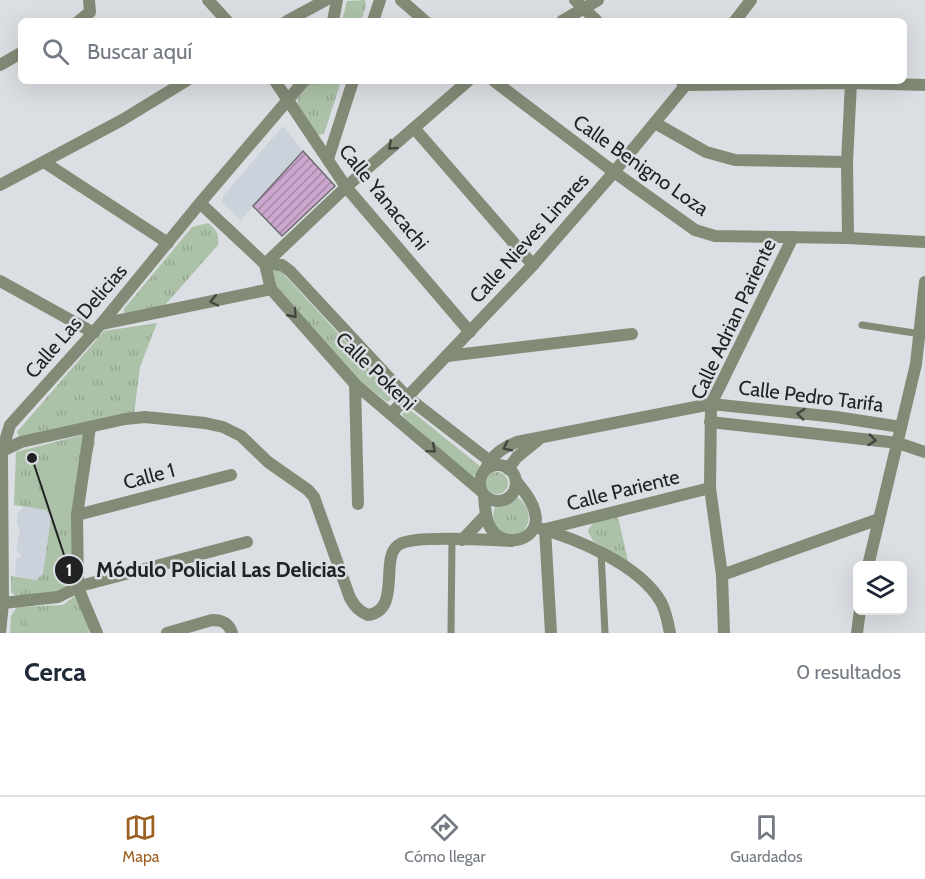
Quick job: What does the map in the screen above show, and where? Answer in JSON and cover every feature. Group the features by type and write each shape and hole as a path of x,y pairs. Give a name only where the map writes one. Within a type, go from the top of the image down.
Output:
{"street":[{"path":"83,18 90,12 89,0"},
{"path":"208,0 224,18"},
{"path":"293,18 326,0"},
{"path":"334,18 337,0"},
{"path":"374,18 380,0"},
{"path":"401,0 422,18"},
{"path":"565,18 579,4 598,0"},
{"path":"737,18 751,0"},
{"path":"579,4 594,18"},
{"path":"0,65 18,55"},
{"path":"0,185 122,120 181,84"},
{"name":"Calle Yanacachi","path":"276,84 346,187 470,332"},
{"name":"Calle Las Delicias","path":"0,633 3,603 1,457 5,428 98,328 301,84"},
{"path":"328,159 352,84"},
{"path":"265,264 346,187 465,84"},
{"name":"Calle Benigno Loza","path":"498,84 614,172 695,230 703,233 715,236 925,242"},
{"name":"Calle Nieves Linares","path":"391,414 533,265 614,172 684,84"},
{"path":"848,238 847,162 851,84"},
{"path":"888,84 925,85"},
{"path":"655,123 706,152 727,159 847,162"},
{"path":"414,128 533,265"},
{"path":"45,162 168,243"},
{"name":"Calle Pokeni","path":"200,203 265,264 271,289 355,384 483,493"},
{"name":"Calle Adrian Pariente","path":"724,633 722,575 710,488 711,404 793,237"},
{"name":"Calle Pokeni","path":"265,264 282,265 290,271 407,397 490,466"},
{"path":"0,282 98,328 271,289"},
{"path":"868,561 916,363 925,282"},
{"path":"447,356 632,334"},
{"path":"355,384 358,504"},
{"name":"Calle Pedro Tarifa","path":"490,466 503,448 517,442 711,404 836,417 901,427"},
{"path":"1,457 21,442 146,417 223,427 241,436 268,462 308,490 314,497 354,606 368,615 379,610 385,601 391,558 400,543 457,539 511,541"},
{"path":"710,422 898,443 925,452"},
{"path":"90,427 77,515 78,588 97,633"},
{"name":"Calle Pedro Tarifa","path":"508,468 517,457 539,439"},
{"path":"511,541 495,534 486,515 480,480 490,466 508,468 534,508 540,528 551,633"},
{"name":"Calle 1","path":"77,515 231,475"},
{"path":"483,493 492,501 504,501 514,493 516,481"},
{"name":"Calle Pariente","path":"511,541 526,537 540,528 710,488"},
{"path":"457,539 486,515"},
{"path":"722,575 879,519"},
{"path":"540,528 582,542 630,571 648,586 661,602 670,633"},
{"path":"3,603 58,597 78,588 248,542"},
{"path":"857,633 859,615"},
{"path":"167,633 212,620 219,620 229,628"}],"lane":[{"path":"862,325 921,334"},
{"path":"451,633 457,539"},
{"path":"601,552 605,633"}],"shaded area":[{"path":"283,126 303,151 241,220 222,202 223,196"},
{"path":"25,506 46,510 51,517 43,574 36,580 15,576 16,559 22,556 16,550 20,529 17,514"}],"green space":[{"path":"365,0 366,6 362,18 343,18 347,1"},
{"path":"310,84 340,84 324,134 317,135 297,105 298,98"},
{"path":"208,223 217,232 218,245 165,305 124,313 124,309 192,227"},
{"path":"280,270 394,394 393,398 387,402 358,379 270,279 271,273"},
{"path":"157,323 140,367 134,414 20,438 17,432 104,331"},
{"path":"409,409 481,467 472,479 405,418 402,414"},
{"path":"86,434 95,442 77,520 84,575 55,593 16,596 11,592 11,576 36,580 43,574 51,517 46,510 14,505 16,452"},
{"path":"51,448 77,453 67,508 40,503"},
{"path":"493,472 501,472 508,479 508,487 501,494 493,494 486,487 486,479"},
{"path":"517,497 525,505 529,519 522,533 510,536 496,528 493,513 495,507 508,505"},
{"path":"618,517 628,561 593,541 588,532 592,524 596,522"},
{"path":"81,591 87,592 89,633 10,633 11,616 17,607 63,605"},
{"path":"28,613 73,616 73,633 29,633"}],"building":[{"path":"303,151 335,186 282,236 253,206"}],"place":[{"name":"Módulo Policial Las Delicias","path":"32,458"}]}
